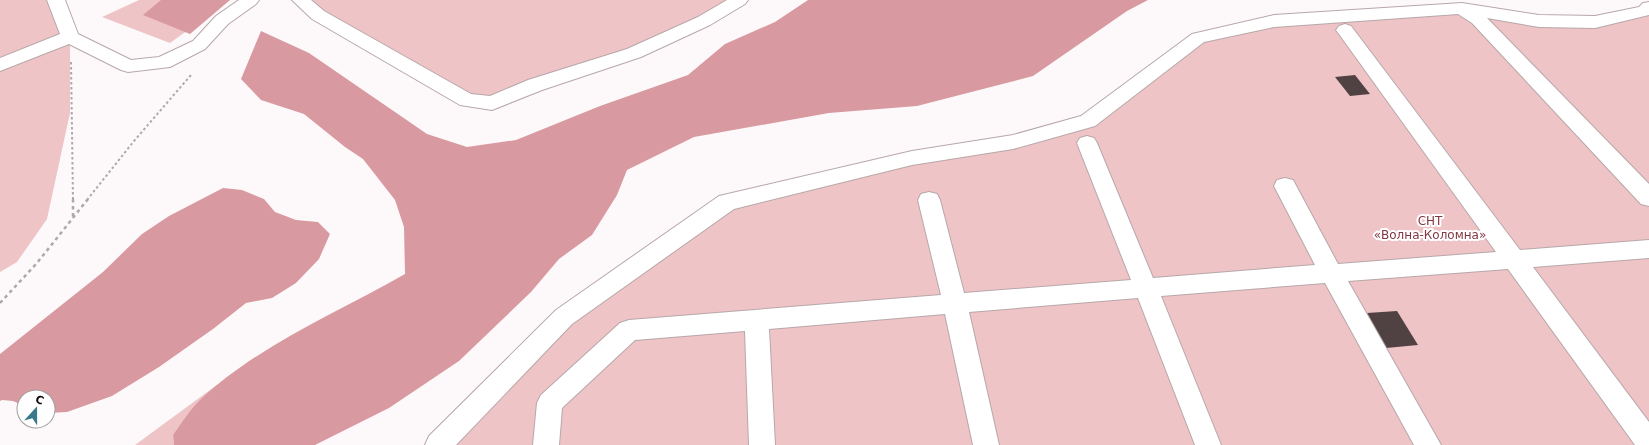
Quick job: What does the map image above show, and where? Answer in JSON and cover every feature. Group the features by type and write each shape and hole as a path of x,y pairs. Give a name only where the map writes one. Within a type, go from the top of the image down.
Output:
{"street":[{"path":"56,0 70,37 128,66 163,64 199,45 222,20 250,0"},
{"path":"300,0 318,15 467,100 492,103 535,85 634,53 704,22 739,0"},
{"path":"438,445 564,317 726,202 912,158 1013,142 1088,121 1198,38 1274,21 1462,8 1539,21 1595,22 1645,11 1649,7"},
{"path":"1462,8 1478,19 1649,198"},
{"path":"1346,30 1649,443"},
{"path":"0,65 70,37"},
{"path":"1087,143 1208,445"},
{"path":"1285,186 1331,273 1428,445"},
{"path":"929,200 955,303 986,445"},
{"path":"546,445 550,403 629,330 1331,273 1649,249"},
{"path":"757,319 762,445"}],"path":[{"path":"70,37 73,218"},
{"path":"0,303 37,263 134,141 194,70"}],"green space":[{"path":"0,0 56,0 70,37 70,113 47,219 17,262 0,272"},
{"path":"139,0 230,0 170,43 102,17"},
{"path":"301,0 739,0 704,21 492,103 467,100"},
{"name":"СНТ «Волна-Коломна»","path":"1649,7 1649,445 438,445 564,317 727,202 1088,121 1198,38 1274,21 1462,8 1595,22"},
{"path":"229,376 198,403 173,435 174,445 135,445"}],"shaded area":[{"path":"161,0 230,0 190,34 143,15"},
{"path":"808,0 1148,0 1127,11 1033,76 917,106 829,113 694,137 627,170 617,195 592,235 559,259 531,292 459,361 389,408 315,445 174,445 173,435 188,413 222,381 246,363 298,332 405,274 404,227 395,200 363,159 345,147 304,114 261,100 241,79 261,31 309,53 427,134 467,147 516,140 600,106 688,75 725,44 775,22"},
{"path":"223,188 242,190 264,199 275,212 296,220 318,222 330,234 319,259 296,283 272,298 246,303 213,329 159,367 112,396 67,412 56,413 56,389 16,389 16,402 0,401 0,354 103,272 142,234 169,216"}],"building":[{"path":"1355,75 1370,94 1350,96 1335,77"},
{"path":"1397,311 1418,345 1386,348 1367,313"}]}
